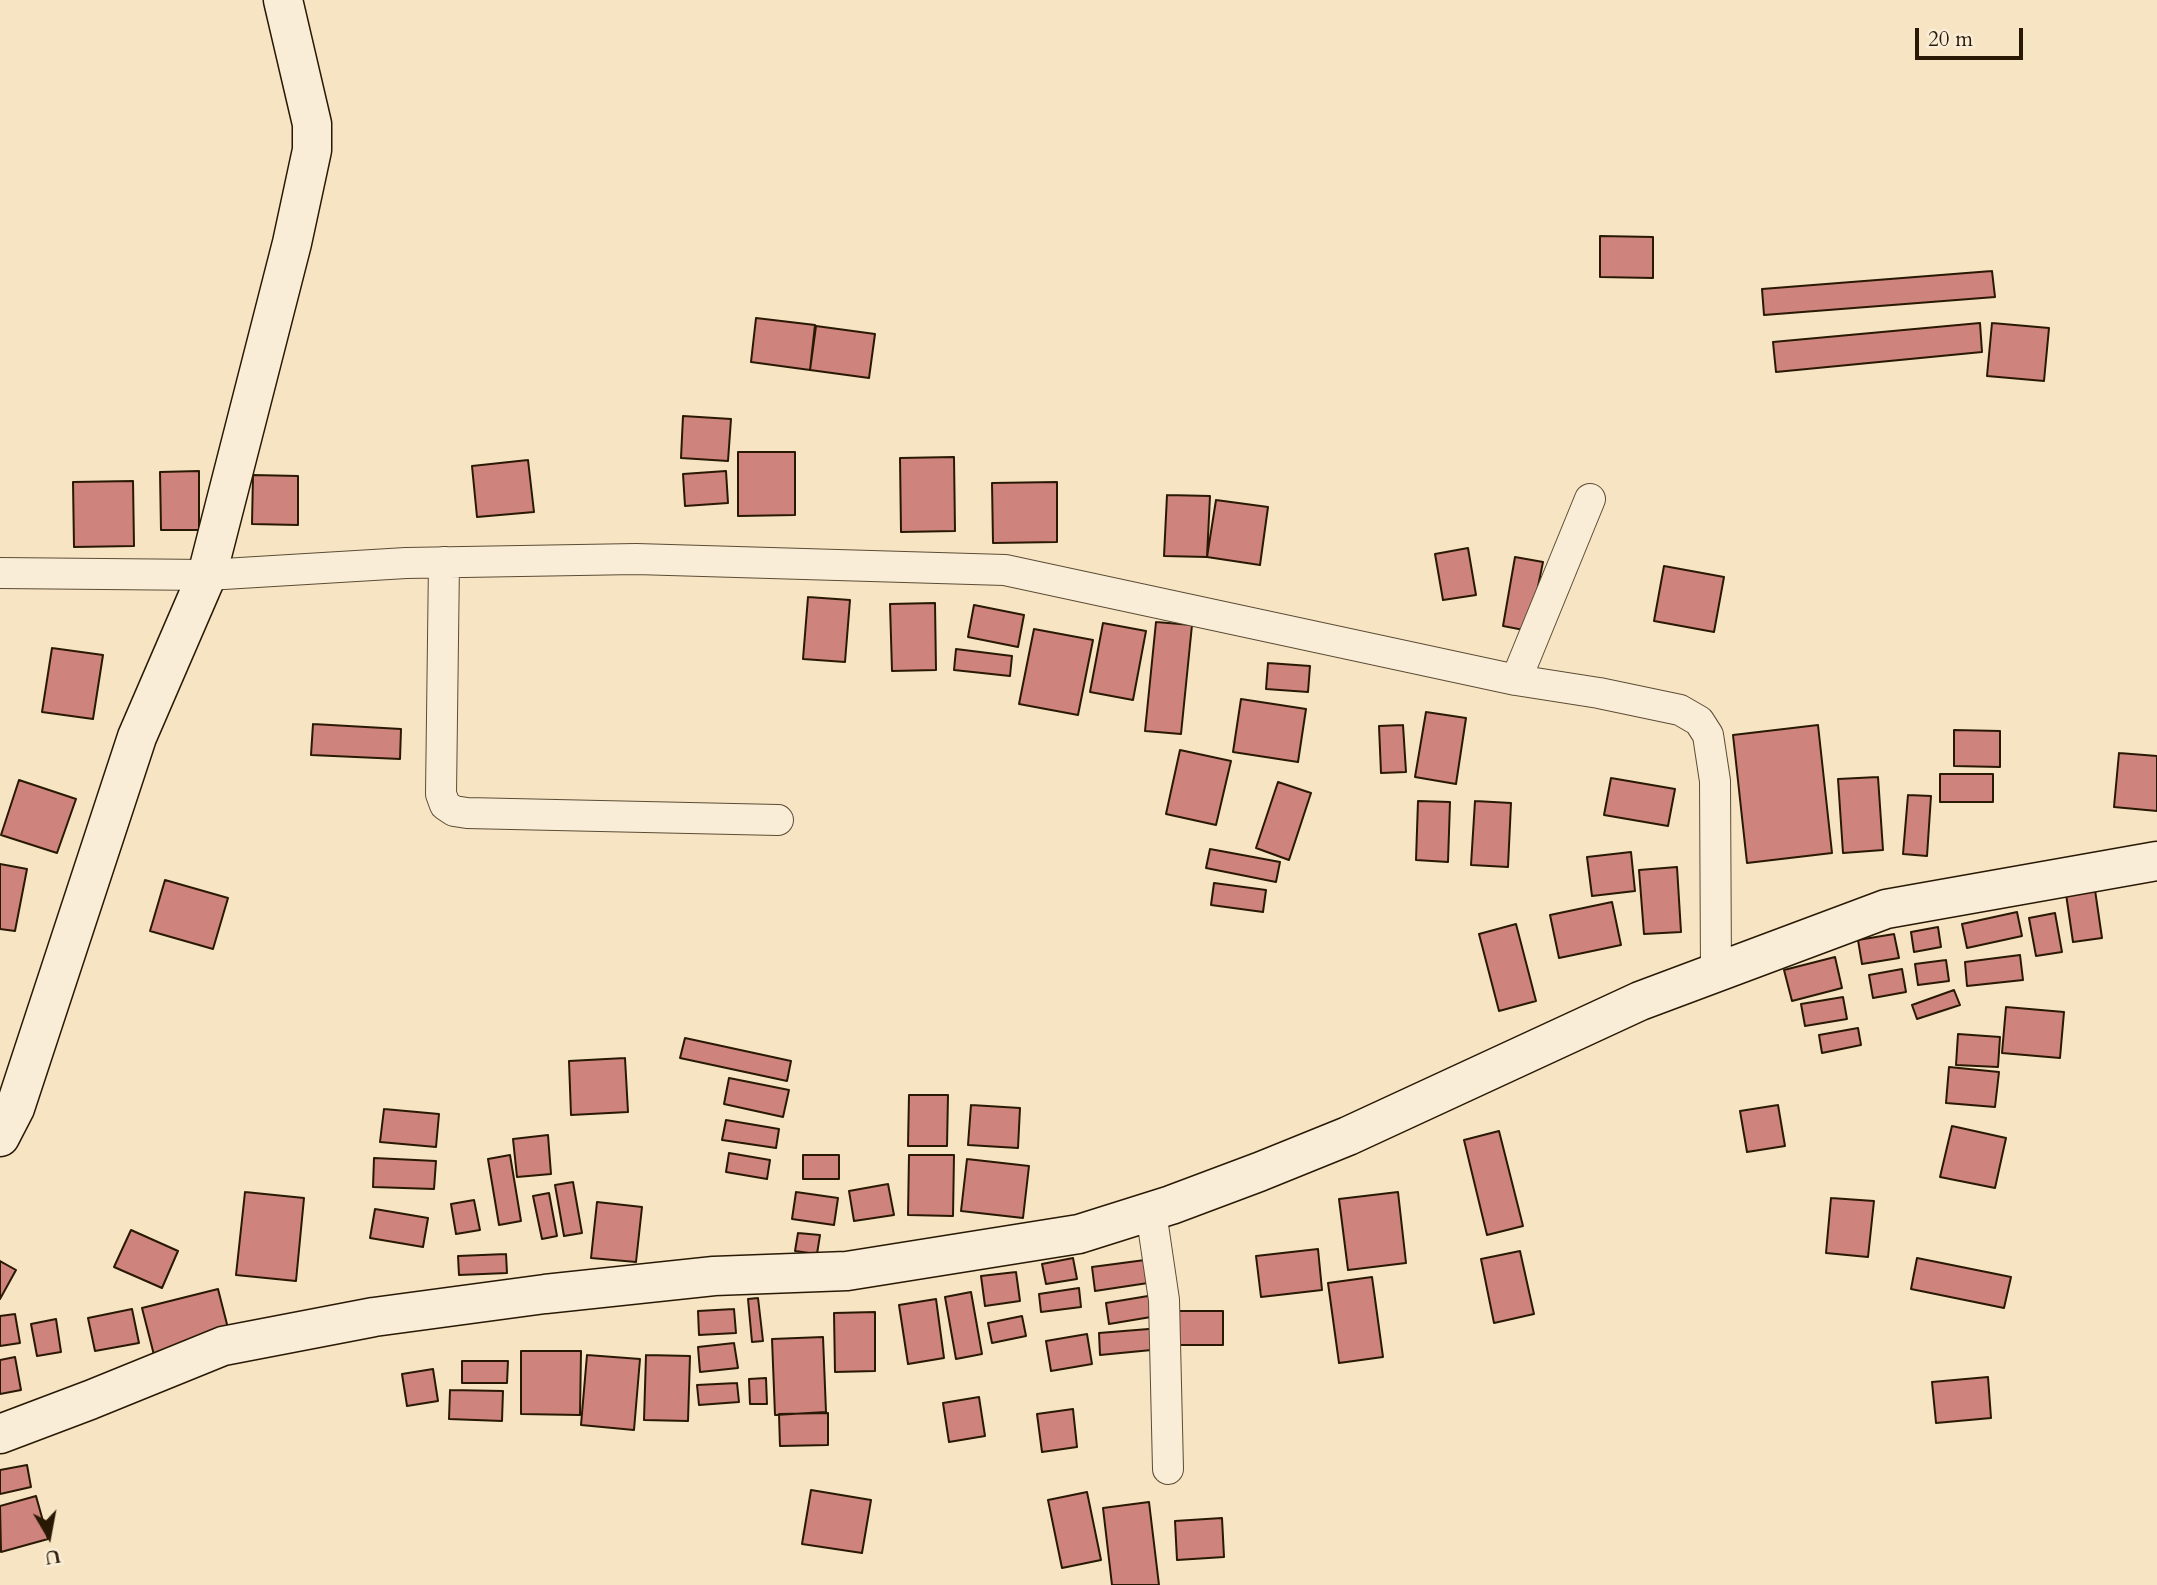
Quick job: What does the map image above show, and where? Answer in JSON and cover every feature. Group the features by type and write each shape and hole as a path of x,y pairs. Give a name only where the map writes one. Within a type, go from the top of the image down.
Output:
{"street":[{"path":"0,1137 15,1108 138,737 207,575 292,243 312,150 312,124 283,0"},
{"path":"1516,680 1590,499"},
{"path":"0,573 207,575 443,562 636,559 1006,570 1516,680 1599,693 1680,710 1699,721 1708,735 1715,781 1716,973"},
{"path":"443,562 441,794 445,805 454,811 467,813 778,820"},
{"path":"0,1434 223,1346 374,1317 545,1294 714,1276 859,1269 1079,1234 1150,1212 1259,1172 1348,1136 1640,1001 1886,909 2157,861"},
{"path":"1150,1212 1164,1300 1168,1469"}],"building":[{"path":"1600,236 1653,237 1653,278 1600,277"},
{"path":"1992,271 1995,297 1764,315 1762,289"},
{"path":"756,318 815,325 810,370 751,362"},
{"path":"1980,323 1982,352 1776,372 1773,342"},
{"path":"1992,323 2049,328 2044,381 1987,376"},
{"path":"816,326 875,334 869,378 810,370"},
{"path":"683,416 731,419 728,461 681,458"},
{"path":"738,452 795,452 795,515 738,516"},
{"path":"954,457 955,531 901,532 900,458"},
{"path":"528,460 534,512 477,517 472,466"},
{"path":"199,471 199,530 161,530 160,472"},
{"path":"726,471 728,503 685,506 683,474"},
{"path":"253,475 298,476 298,525 252,524"},
{"path":"133,481 134,546 74,547 73,482"},
{"path":"1057,482 1057,542 993,543 992,483"},
{"path":"1167,495 1210,496 1207,557 1164,556"},
{"path":"1216,500 1268,507 1260,565 1207,557"},
{"path":"1468,548 1476,595 1443,600 1435,554"},
{"path":"1515,557 1543,562 1529,631 1503,626"},
{"path":"1664,566 1724,577 1714,632 1654,621"},
{"path":"808,597 850,600 845,662 803,659"},
{"path":"935,603 936,670 892,671 890,604"},
{"path":"974,605 1024,615 1018,647 968,637"},
{"path":"1156,622 1192,625 1181,734 1145,731"},
{"path":"1103,623 1146,631 1133,700 1090,692"},
{"path":"1034,629 1093,640 1078,715 1019,704"},
{"path":"52,648 103,655 93,719 42,712"},
{"path":"956,649 1012,656 1010,676 954,670"},
{"path":"1268,663 1310,666 1308,692 1266,689"},
{"path":"1241,699 1306,709 1298,762 1233,752"},
{"path":"1426,712 1466,718 1456,784 1415,777"},
{"path":"313,724 401,729 400,759 311,755"},
{"path":"1403,725 1406,772 1381,773 1379,726"},
{"path":"1818,725 1832,853 1747,863 1733,735"},
{"path":"1954,730 2000,731 2000,767 1954,766"},
{"path":"1180,750 1231,761 1216,825 1166,814"},
{"path":"2119,753 2157,756 2157,811 2114,807"},
{"path":"1940,774 1993,774 1993,802 1940,802"},
{"path":"1878,777 1883,850 1843,853 1838,779"},
{"path":"1611,778 1675,789 1668,826 1604,815"},
{"path":"19,780 76,799 57,853 1,835"},
{"path":"1278,782 1311,793 1289,860 1256,848"},
{"path":"1908,795 1931,796 1927,856 1903,854"},
{"path":"1418,801 1450,802 1448,862 1416,860"},
{"path":"1475,801 1511,803 1508,867 1471,865"},
{"path":"1210,849 1280,862 1276,882 1206,868"},
{"path":"1631,852 1635,891 1592,896 1587,857"},
{"path":"0,864 27,869 15,931 0,929"},
{"path":"1677,867 1681,932 1644,934 1639,870"},
{"path":"165,880 228,898 213,949 150,931"},
{"path":"1214,883 1266,890 1263,912 1211,905"},
{"path":"2095,890 2102,938 2073,942 2066,894"},
{"path":"1612,902 1621,945 1559,958 1550,915"},
{"path":"2017,912 2022,936 1967,948 1962,924"},
{"path":"2055,913 2062,952 2036,956 2029,918"},
{"path":"1516,924 1536,1001 1499,1011 1479,934"},
{"path":"1938,927 1941,947 1914,952 1911,932"},
{"path":"1894,934 1899,958 1862,964 1858,940"},
{"path":"2020,955 2023,980 1967,986 1965,962"},
{"path":"1835,957 1842,988 1792,1001 1784,970"},
{"path":"1946,960 1949,981 1918,985 1915,964"},
{"path":"1902,969 1906,992 1873,998 1869,975"},
{"path":"1954,990 1960,1005 1917,1019 1912,1005"},
{"path":"1843,997 1847,1019 1805,1026 1801,1004"},
{"path":"2006,1007 2064,1012 2060,1058 2002,1053"},
{"path":"1858,1028 1861,1045 1822,1053 1819,1035"},
{"path":"1958,1034 2000,1037 1998,1067 1956,1065"},
{"path":"685,1038 791,1061 787,1081 680,1058"},
{"path":"625,1058 628,1112 571,1115 569,1061"},
{"path":"1949,1067 1999,1072 1995,1107 1946,1103"},
{"path":"729,1078 789,1090 783,1117 724,1104"},
{"path":"909,1095 948,1095 947,1146 908,1146"},
{"path":"971,1105 1020,1108 1018,1148 968,1145"},
{"path":"1778,1105 1785,1146 1747,1152 1740,1111"},
{"path":"384,1109 439,1114 436,1147 380,1142"},
{"path":"726,1120 779,1129 776,1148 722,1140"},
{"path":"1952,1126 2006,1138 1995,1188 1940,1177"},
{"path":"1499,1131 1523,1226 1487,1235 1464,1140"},
{"path":"548,1135 551,1174 517,1177 513,1139"},
{"path":"729,1153 770,1160 767,1179 726,1172"},
{"path":"510,1155 521,1221 499,1225 488,1159"},
{"path":"803,1155 839,1155 839,1179 803,1179"},
{"path":"909,1155 954,1155 953,1216 908,1215"},
{"path":"374,1158 436,1161 434,1189 373,1187"},
{"path":"967,1159 1029,1166 1023,1218 961,1211"},
{"path":"573,1182 582,1233 564,1236 555,1185"},
{"path":"888,1184 894,1215 854,1221 849,1191"},
{"path":"245,1192 304,1198 296,1281 236,1275"},
{"path":"796,1192 838,1198 834,1225 792,1219"},
{"path":"1398,1192 1406,1263 1348,1270 1339,1199"},
{"path":"549,1193 557,1236 542,1239 533,1196"},
{"path":"1831,1198 1874,1201 1868,1257 1826,1253"},
{"path":"474,1200 480,1230 456,1234 451,1204"},
{"path":"597,1202 642,1207 636,1262 591,1258"},
{"path":"375,1209 428,1218 423,1247 370,1238"},
{"path":"131,1230 178,1251 162,1288 114,1267"},
{"path":"798,1233 820,1235 817,1254 795,1251"},
{"path":"1318,1249 1322,1290 1261,1297 1256,1256"},
{"path":"1520,1251 1534,1314 1494,1323 1481,1259"},
{"path":"506,1254 507,1273 459,1275 458,1256"},
{"path":"1073,1258 1077,1279 1046,1284 1042,1264"},
{"path":"1917,1258 2011,1277 2004,1308 1911,1289"},
{"path":"1145,1260 1148,1283 1095,1291 1092,1267"},
{"path":"0,1261 16,1270 0,1299"},
{"path":"1016,1272 1020,1301 985,1306 981,1276"},
{"path":"1372,1277 1383,1357 1339,1363 1328,1283"},
{"path":"1079,1288 1081,1307 1041,1312 1039,1294"},
{"path":"218,1289 230,1336 154,1355 142,1308"},
{"path":"971,1292 982,1354 956,1359 945,1297"},
{"path":"1154,1295 1157,1316 1109,1324 1106,1303"},
{"path":"758,1298 763,1341 752,1342 748,1299"},
{"path":"936,1299 944,1358 908,1364 899,1305"},
{"path":"132,1309 139,1343 95,1351 88,1318"},
{"path":"734,1309 736,1333 699,1335 698,1311"},
{"path":"1178,1311 1223,1311 1223,1345 1178,1345"},
{"path":"875,1312 875,1371 835,1372 834,1313"},
{"path":"15,1314 20,1343 0,1346 0,1316"},
{"path":"1022,1316 1026,1336 992,1343 988,1323"},
{"path":"56,1319 61,1352 37,1356 31,1324"},
{"path":"1161,1328 1162,1349 1100,1355 1099,1333"},
{"path":"1087,1334 1092,1364 1051,1371 1046,1341"},
{"path":"823,1337 826,1412 775,1415 772,1339"},
{"path":"734,1343 738,1368 700,1372 698,1347"},
{"path":"521,1351 581,1351 580,1415 521,1414"},
{"path":"587,1355 640,1359 634,1430 581,1425"},
{"path":"646,1355 690,1356 688,1421 644,1420"},
{"path":"15,1357 21,1390 0,1394 0,1360"},
{"path":"462,1361 508,1361 507,1383 462,1383"},
{"path":"433,1369 438,1401 407,1406 402,1374"},
{"path":"1988,1377 1991,1418 1936,1423 1932,1382"},
{"path":"766,1378 767,1404 750,1404 749,1379"},
{"path":"737,1383 739,1402 699,1405 697,1385"},
{"path":"450,1390 503,1391 502,1421 449,1419"},
{"path":"979,1397 985,1436 949,1442 943,1403"},
{"path":"1073,1409 1077,1447 1042,1452 1037,1414"},
{"path":"828,1413 828,1445 780,1446 779,1414"},
{"path":"27,1465 31,1487 0,1494 0,1470"},
{"path":"811,1490 871,1500 862,1553 802,1544"},
{"path":"1087,1492 1101,1560 1062,1568 1048,1500"},
{"path":"36,1496 48,1539 1,1552 0,1506"},
{"path":"1149,1502 1159,1585 1112,1585 1103,1508"},
{"path":"1222,1518 1224,1557 1177,1560 1175,1521"}]}
